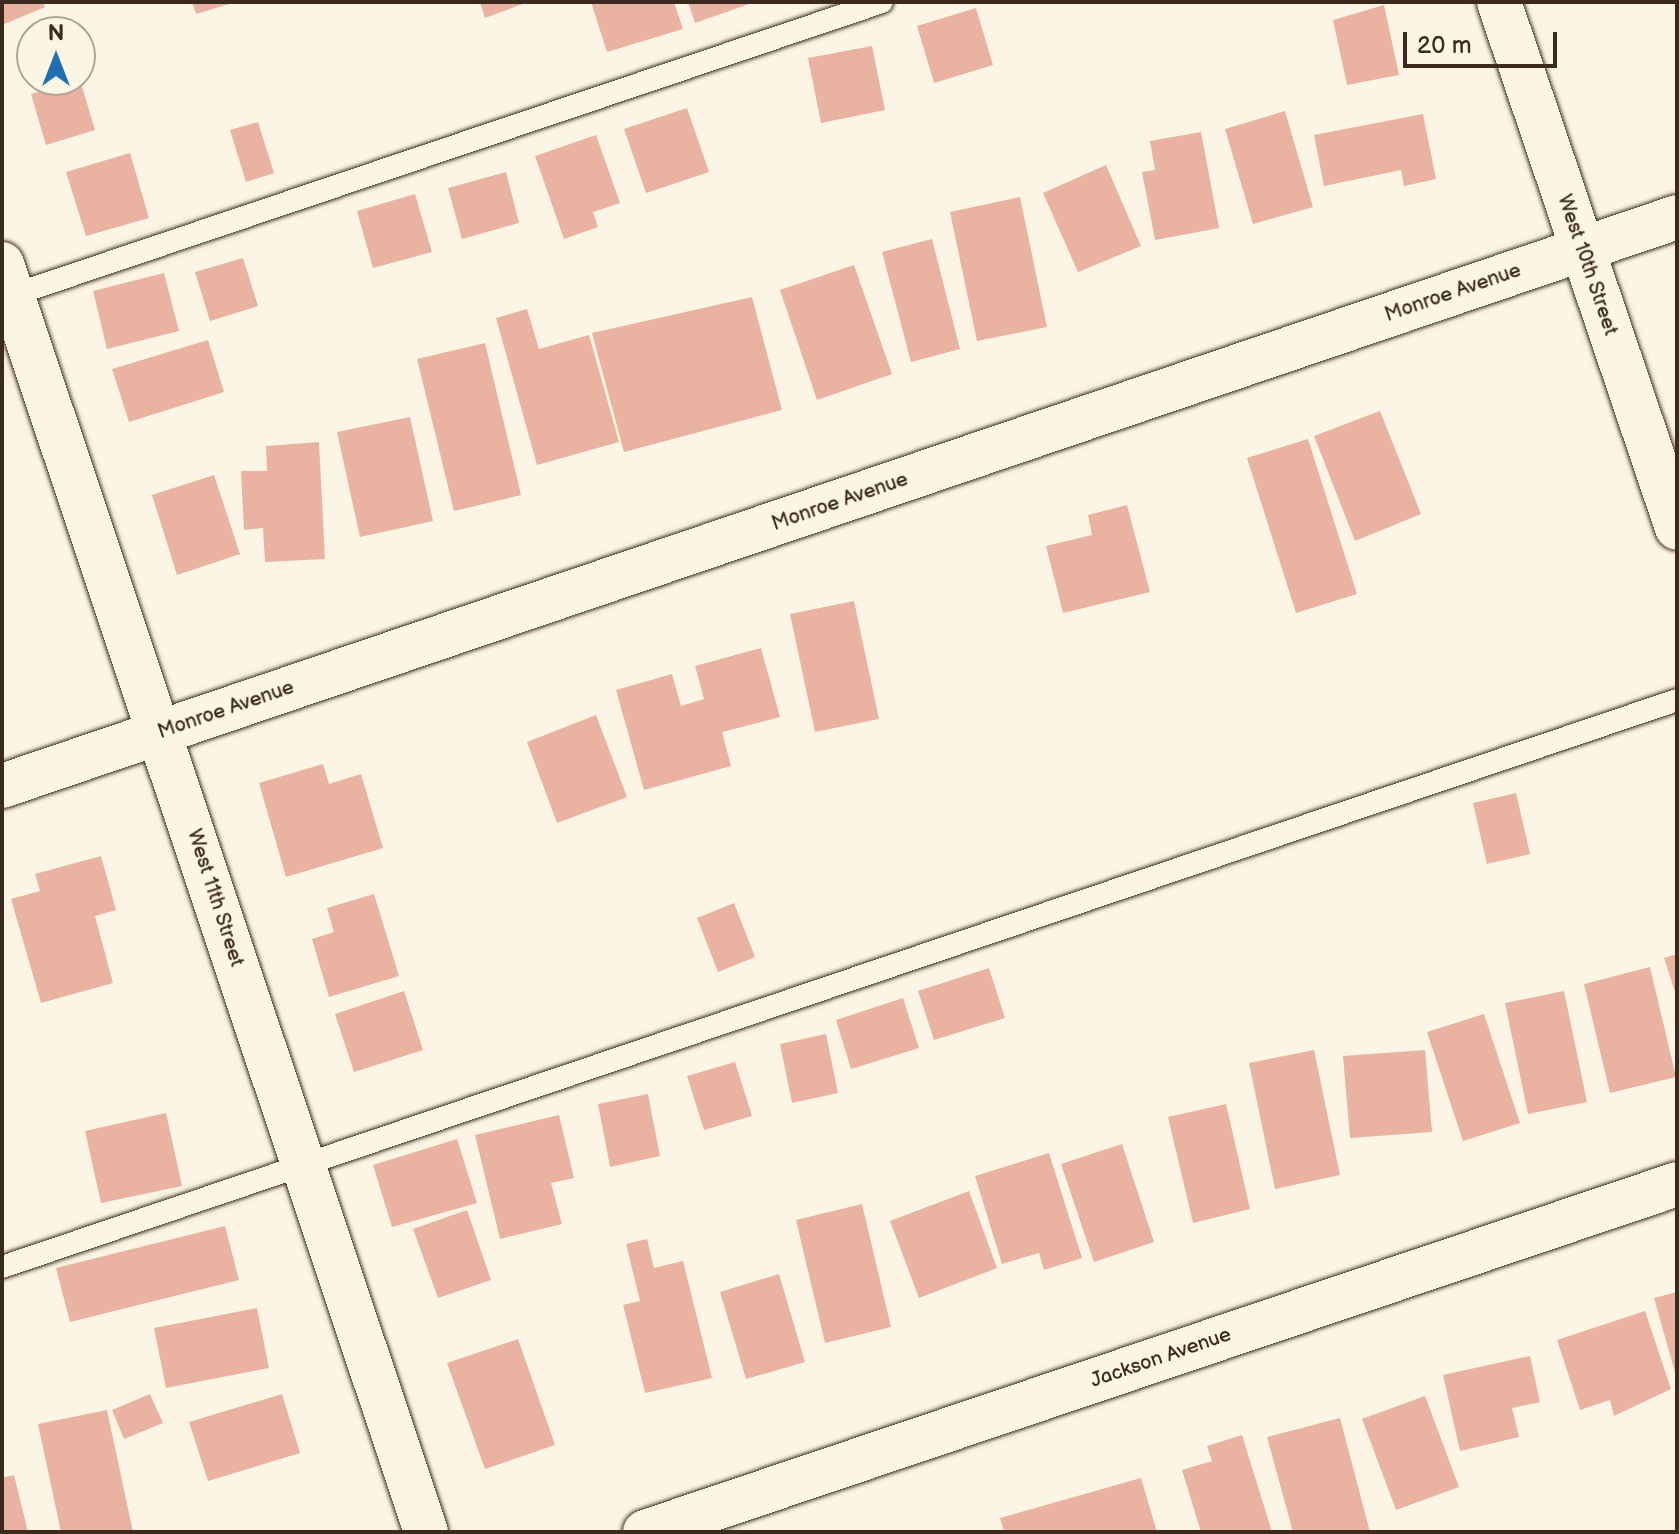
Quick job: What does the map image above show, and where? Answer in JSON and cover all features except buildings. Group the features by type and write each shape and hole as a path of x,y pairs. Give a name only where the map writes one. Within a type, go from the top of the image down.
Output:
{"street":[{"name":"West 10th Street","path":"1499,2 1677,528"},
{"name":"Monroe Avenue","path":"2,786 1677,217"},
{"name":"West 11th Street","path":"5,286 161,732 302,1168 426,1532"},
{"name":"Jackson Avenue","path":"645,1532 1677,1184"}],"lane":[{"path":"5,286 882,2"},
{"path":"2,1267 302,1168 1677,700"}]}
